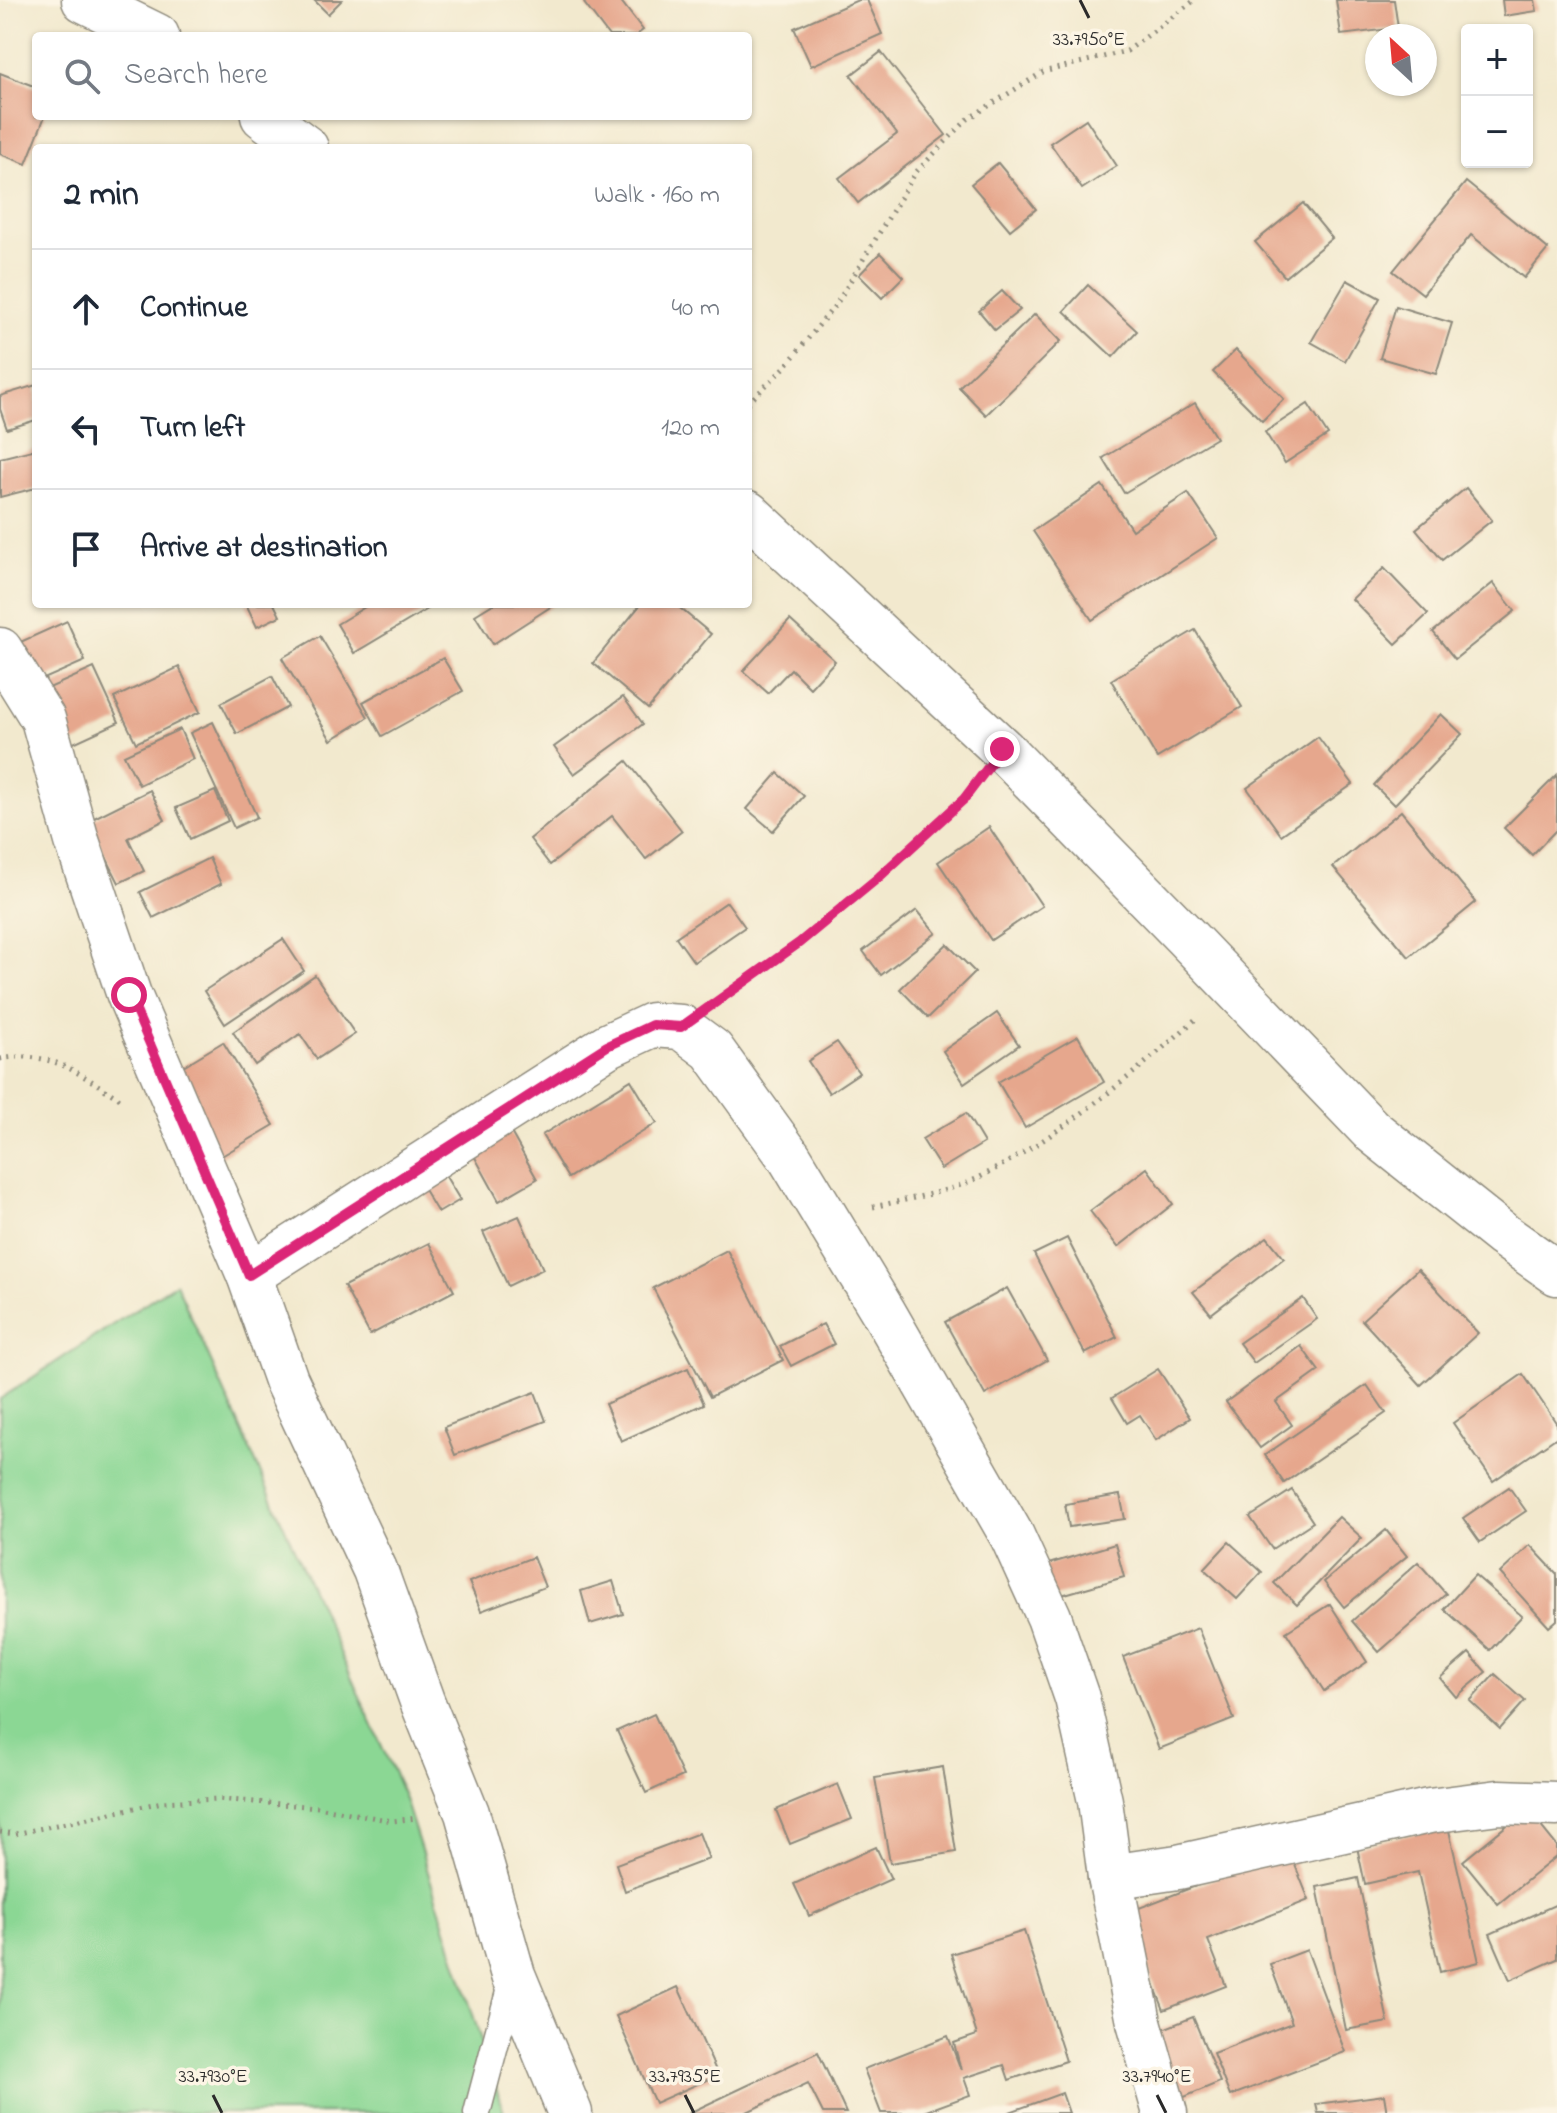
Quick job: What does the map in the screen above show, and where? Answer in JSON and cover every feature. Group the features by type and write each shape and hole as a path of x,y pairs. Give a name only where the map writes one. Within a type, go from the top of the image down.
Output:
{"street":[{"path":"84,0 149,32"},
{"path":"268,120 301,144"},
{"path":"752,517 1002,749 1371,1130 1503,1235 1557,1273"},
{"path":"0,650 43,719 77,841 129,995 249,1275 286,1380 375,1570 422,1701 467,1813 513,1975 570,2113"},
{"path":"249,1275 607,1046 652,1025 681,1027 712,1050 790,1158 884,1313 1012,1536 1049,1617 1077,1698 1100,1801 1110,1877 1139,2022 1165,2113"},
{"path":"1110,1877 1178,1867 1429,1811 1499,1802 1557,1804"}],"lane":[{"path":"477,2113 513,1975"}],"path":[{"path":"752,399 785,367 837,303 916,172 968,119 1043,72 1127,51 1195,0"},
{"path":"681,1027 799,943 879,877 964,799 1002,749"},
{"path":"826,1217 978,1179 1047,1136 1145,1064 1233,986"},
{"path":"0,1059 22,1056 44,1058 128,1104"},
{"path":"0,1832 15,1834 162,1802 217,1799 318,1807 392,1821 467,1813"}],"green space":[{"path":"176,1283 404,1796 504,2113 0,2113 0,1399"}],"building":[{"path":"314,0 342,0 328,14"},
{"path":"587,0 620,0 643,30 606,32 584,3"},
{"path":"858,0 867,0 882,34 811,66 794,28"},
{"path":"1336,0 1394,0 1397,24 1365,24 1365,32 1341,35"},
{"path":"1502,0 1535,0 1537,11 1504,16"},
{"path":"881,52 946,135 858,203 839,178 897,134 851,75"},
{"path":"0,73 32,85 32,120 43,120 26,164 0,154"},
{"path":"1086,119 1117,166 1082,189 1050,143"},
{"path":"998,163 1036,209 1010,230 971,184"},
{"path":"1466,182 1548,249 1524,278 1471,235 1423,294 1393,271"},
{"path":"1303,203 1332,238 1285,277 1255,242"},
{"path":"880,253 903,277 882,298 859,275"},
{"path":"1347,280 1380,298 1345,361 1311,342"},
{"path":"1088,285 1137,331 1113,357 1064,311"},
{"path":"1002,291 1020,310 995,330 979,311"},
{"path":"1396,306 1452,323 1436,374 1380,358"},
{"path":"1035,314 1061,341 986,415 959,387"},
{"path":"1236,350 1284,399 1262,421 1213,372"},
{"path":"32,386 32,421 7,429 0,409 0,396"},
{"path":"1195,403 1216,438 1124,493 1103,458"},
{"path":"1308,404 1328,435 1285,463 1265,432"},
{"path":"32,450 32,489 0,497 0,458"},
{"path":"1102,485 1132,530 1188,493 1218,538 1092,620 1033,531"},
{"path":"1466,488 1492,520 1442,560 1416,529"},
{"path":"1384,568 1428,614 1396,644 1352,599"},
{"path":"1493,583 1515,611 1455,659 1433,632"},
{"path":"248,608 276,608 280,616 257,627"},
{"path":"363,608 429,608 354,653 337,624"},
{"path":"486,608 549,608 493,644 475,615"},
{"path":"638,608 680,608 711,634 648,709 593,663"},
{"path":"790,620 835,661 810,688 791,669 768,693 743,671"},
{"path":"67,621 85,661 35,683 16,644"},
{"path":"1195,630 1242,707 1157,758 1111,680"},
{"path":"320,636 368,717 331,740 282,658"},
{"path":"443,658 463,691 382,736 363,702"},
{"path":"179,667 200,712 136,743 114,698"},
{"path":"94,668 119,722 65,747 40,692"},
{"path":"272,676 288,707 237,734 221,703"},
{"path":"623,697 643,724 574,774 554,747"},
{"path":"1441,714 1462,734 1394,805 1374,785"},
{"path":"213,722 257,817 234,828 190,733"},
{"path":"180,729 193,759 139,785 124,755"},
{"path":"1318,737 1353,784 1281,835 1247,788"},
{"path":"627,761 682,831 646,859 612,816 550,865 530,839"},
{"path":"778,773 804,796 773,831 747,809"},
{"path":"1557,775 1557,829 1532,855 1504,828"},
{"path":"150,790 165,820 128,838 144,871 119,883 88,821"},
{"path":"215,791 228,821 190,839 176,808"},
{"path":"1401,811 1476,902 1409,957 1333,867"},
{"path":"989,827 1042,906 991,940 938,862"},
{"path":"209,858 221,884 153,918 140,892"},
{"path":"727,902 745,927 694,962 676,937"},
{"path":"917,910 936,933 881,975 863,951"},
{"path":"283,939 304,971 225,1024 204,991"},
{"path":"947,944 975,972 928,1018 900,989"},
{"path":"315,975 355,1034 317,1059 300,1034 255,1065 233,1032"},
{"path":"997,1013 1019,1045 964,1083 943,1051"},
{"path":"1078,1036 1104,1082 1025,1128 998,1082"},
{"path":"223,1042 274,1125 220,1157 170,1074"},
{"path":"837,1042 859,1073 829,1093 808,1061"},
{"path":"631,1080 657,1123 568,1178 542,1135"},
{"path":"966,1113 984,1143 941,1169 922,1139"},
{"path":"504,1120 537,1179 499,1201 466,1141"},
{"path":"1147,1168 1173,1204 1118,1247 1090,1211"},
{"path":"442,1170 460,1200 438,1213 420,1183"},
{"path":"519,1216 543,1269 508,1286 483,1232"},
{"path":"1267,1237 1284,1258 1211,1314 1193,1292"},
{"path":"1067,1238 1117,1337 1085,1354 1034,1254"},
{"path":"429,1243 454,1291 370,1335 344,1286"},
{"path":"727,1250 783,1360 710,1397 653,1288"},
{"path":"1418,1269 1478,1333 1421,1385 1362,1320"},
{"path":"1007,1288 1047,1360 985,1395 945,1322"},
{"path":"1303,1298 1317,1319 1254,1363 1239,1343"},
{"path":"823,1324 834,1344 791,1366 780,1346"},
{"path":"1301,1346 1319,1371 1276,1402 1292,1425 1260,1448 1226,1402"},
{"path":"688,1368 704,1404 621,1441 605,1404"},
{"path":"1158,1369 1190,1418 1156,1440 1140,1415 1127,1423 1112,1398"},
{"path":"1523,1374 1557,1424 1557,1437 1493,1481 1453,1423"},
{"path":"1367,1385 1386,1413 1284,1483 1265,1455"},
{"path":"535,1392 546,1421 455,1455 444,1427"},
{"path":"1509,1487 1526,1511 1480,1542 1463,1518"},
{"path":"1292,1490 1313,1522 1272,1549 1250,1517"},
{"path":"1120,1495 1125,1519 1069,1527 1065,1504"},
{"path":"1339,1517 1362,1538 1297,1605 1274,1583"},
{"path":"1386,1530 1407,1556 1344,1607 1324,1582"},
{"path":"1229,1542 1262,1572 1237,1599 1204,1569"},
{"path":"1115,1544 1124,1577 1051,1598 1042,1566"},
{"path":"1530,1545 1557,1574 1557,1620 1549,1627 1500,1573"},
{"path":"533,1557 545,1587 481,1611 469,1582"},
{"path":"1418,1562 1446,1594 1379,1652 1352,1621"},
{"path":"1475,1575 1522,1616 1490,1650 1444,1609"},
{"path":"613,1581 623,1614 590,1624 581,1591"},
{"path":"1330,1604 1367,1662 1324,1691 1286,1632"},
{"path":"1198,1628 1234,1719 1159,1749 1123,1657"},
{"path":"1469,1653 1486,1672 1456,1697 1440,1678"},
{"path":"1495,1674 1525,1701 1500,1729 1470,1701"},
{"path":"654,1714 683,1776 646,1793 617,1731"},
{"path":"943,1767 956,1852 890,1863 875,1778"},
{"path":"838,1784 852,1819 790,1844 776,1810"},
{"path":"1527,1809 1557,1846 1557,1856 1498,1904 1463,1861"},
{"path":"1448,1826 1479,1962 1440,1972 1418,1872 1365,1884 1357,1847"},
{"path":"699,1833 709,1859 625,1891 616,1864"},
{"path":"876,1847 891,1879 809,1916 794,1884"},
{"path":"1289,1850 1309,1900 1208,1940 1226,1986 1164,2010 1126,1913"},
{"path":"1358,1878 1388,2022 1346,2030 1317,1887"},
{"path":"1557,1904 1557,1959 1510,1980 1490,1934"},
{"path":"1024,1931 1066,2061 1009,2080 1004,2065 964,2078 970,2095 921,2113 881,2113 864,2069 948,2036 961,2070 954,2043 977,2035 951,1954"},
{"path":"1307,1950 1345,2052 1230,2096 1213,2053 1292,2023 1270,1964"},
{"path":"678,1987 718,2075 655,2103 616,2016"},
{"path":"1193,2017 1220,2082 1175,2101 1148,2035"},
{"path":"818,2052 846,2113 823,2113 808,2083 745,2113 689,2113"},
{"path":"1062,2093 1069,2113 1007,2113"},
{"path":"1384,2095 1387,2113 1318,2113 1316,2104"}],"route":[{"path":"129,995 249,1275 607,1046 652,1025 681,1027 799,943 879,877 964,799 1002,749"}]}
